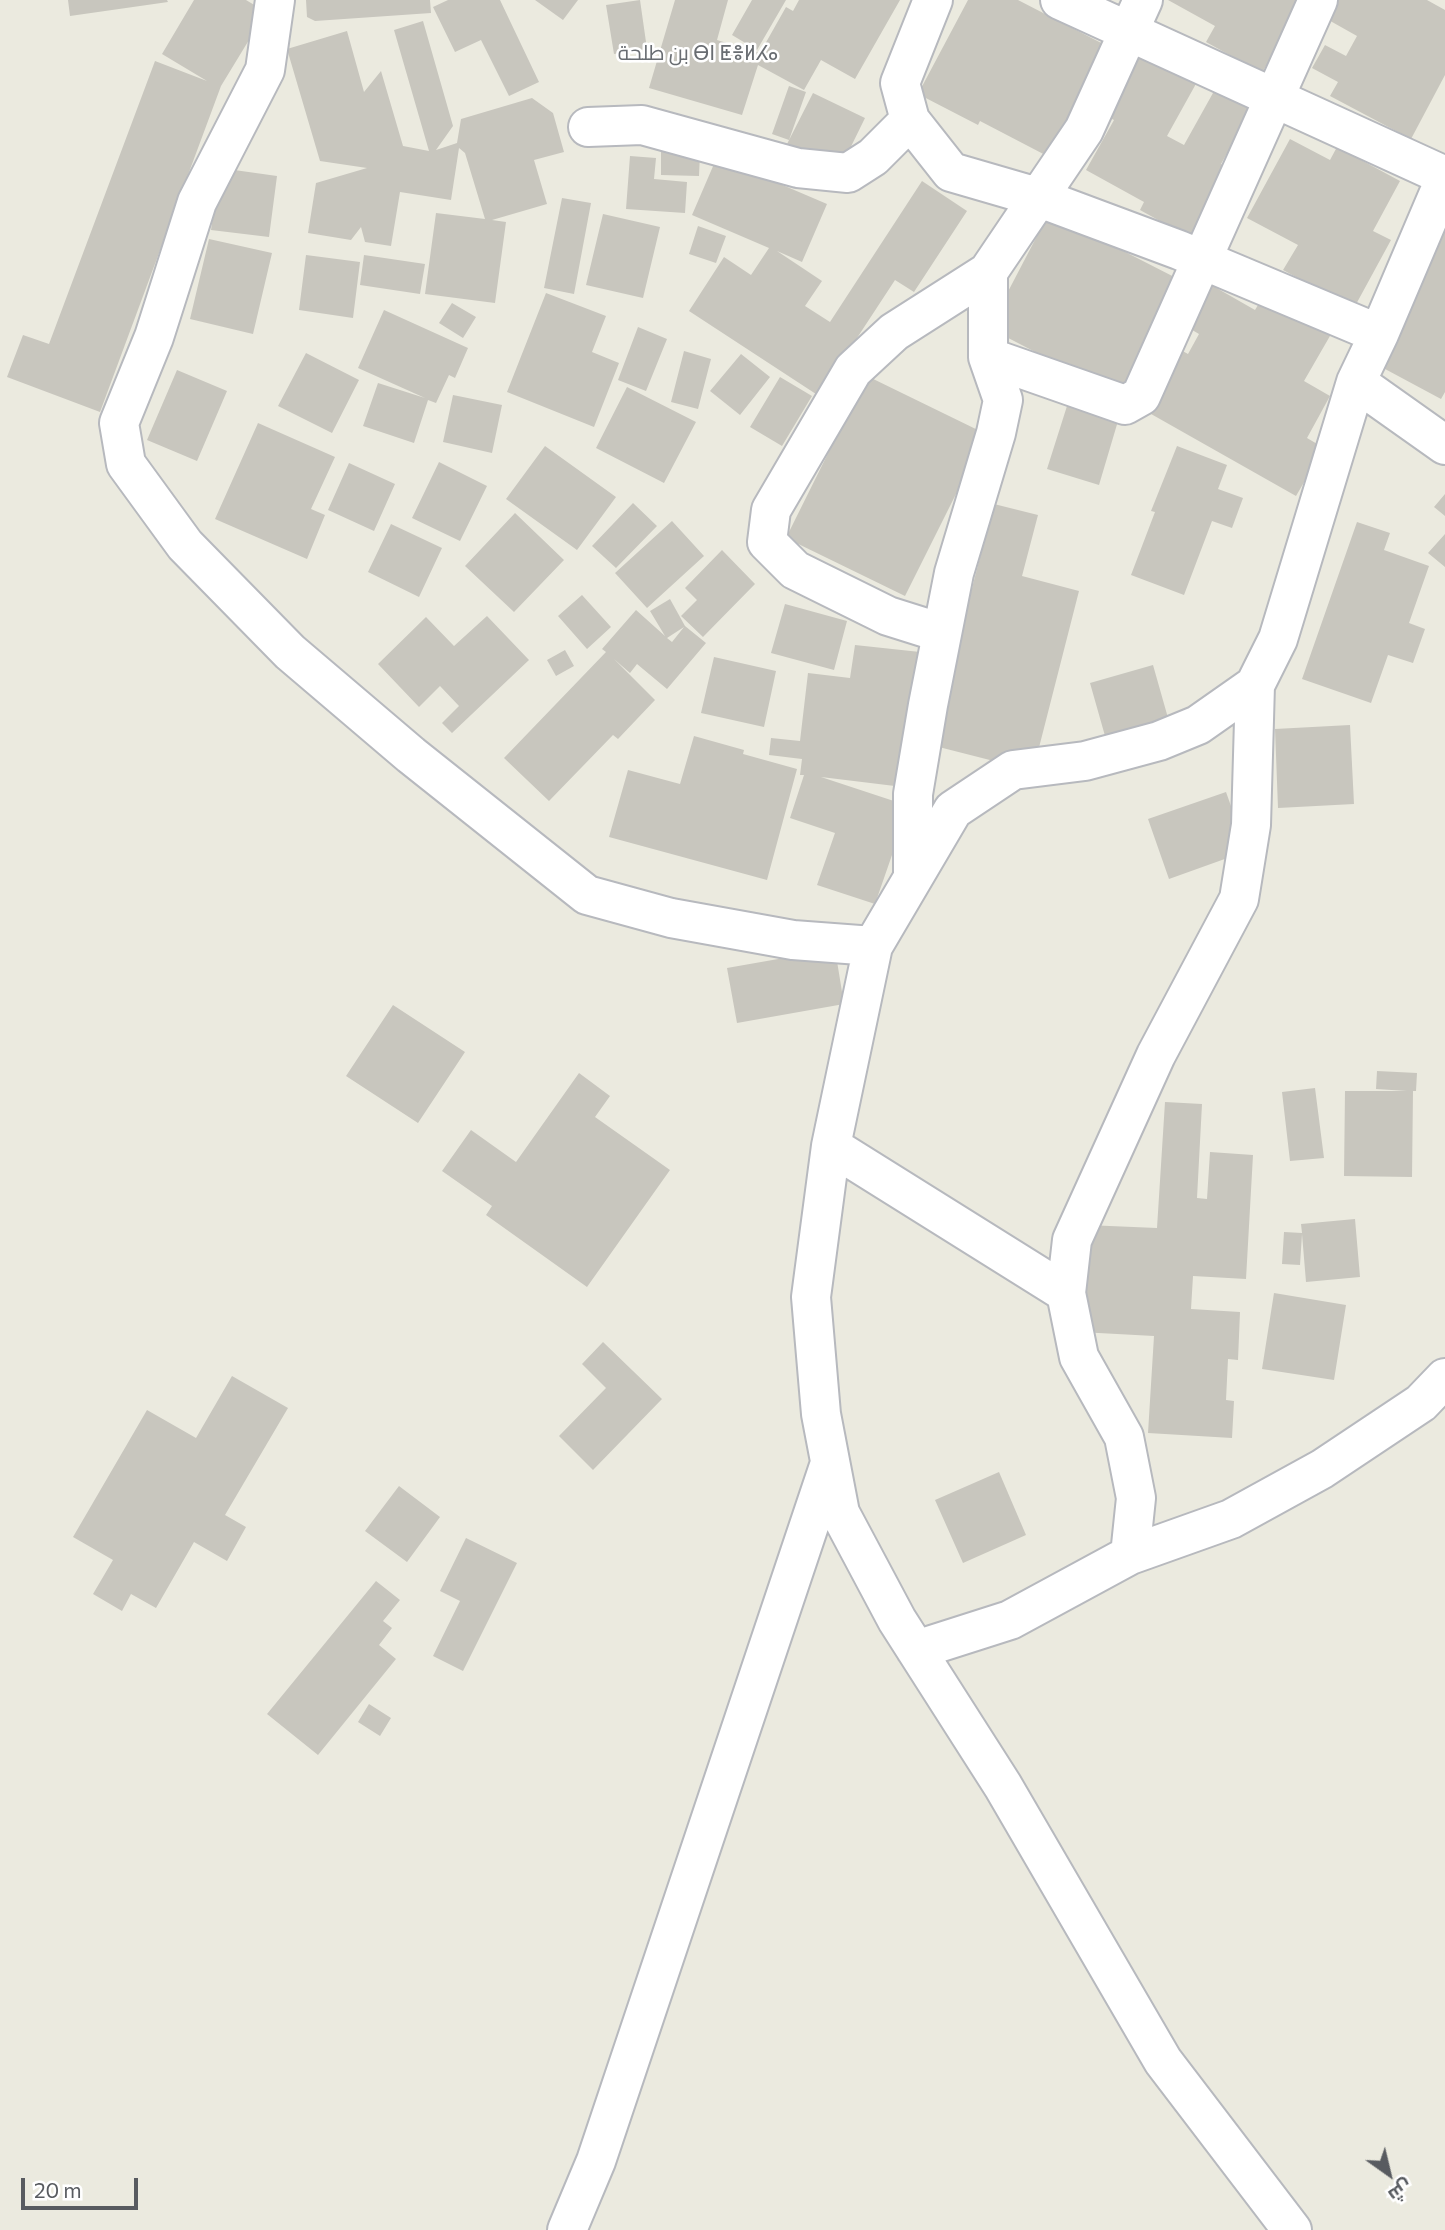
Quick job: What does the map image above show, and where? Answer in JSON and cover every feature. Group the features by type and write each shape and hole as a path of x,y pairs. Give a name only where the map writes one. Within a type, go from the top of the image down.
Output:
{"street":[{"path":"275,0 265,70 197,202 154,337 119,423 126,464 185,545 290,652 411,755 587,895 671,918 793,940 873,946"},
{"path":"933,0 900,83 910,120 951,172 1037,197 1203,261 1379,334"},
{"path":"1060,0 1136,16 1275,99 1445,177 1356,382 1278,639 1255,685 1251,825 1239,899 1156,1055 1072,1240 1066,1293 1079,1357 1124,1437 1136,1498 1130,1555"},
{"path":"988,357 1125,405 1141,396 1318,0"},
{"path":"942,633 888,616 795,570 766,542 771,510 853,370 894,332 988,272 1084,130 1136,16"},
{"path":"588,127 642,125 797,169 848,173 873,157 910,120"},
{"path":"913,875 913,794 942,633 954,573 996,433 1003,400 988,357 988,272"},
{"path":"1356,382 1445,445"},
{"path":"1255,685 1198,725 1159,741 1085,761 1013,770 953,810 873,946 831,1146 811,1297 821,1414 840,1513 897,1620 1003,1786 1163,2061 1292,2230"},
{"path":"831,1146 1066,1293"},
{"path":"916,1650 1010,1620 1130,1555 1231,1519 1322,1469 1421,1403 1445,1378"},
{"path":"567,2230 600,2147 831,1461"}],"building":[{"path":"68,0 167,0 168,2 70,16"},
{"path":"194,0 246,0 266,12 221,86 100,412 7,377 23,335 49,344 155,61 207,81 162,54"},
{"path":"306,0 430,0 431,13 315,21 307,17"},
{"path":"448,0 500,0 539,82 509,96 481,40 455,52 433,7"},
{"path":"535,0 578,0 563,20"},
{"path":"640,0 647,49 614,54 606,5"},
{"path":"675,0 728,0 717,40 760,53 786,7 793,11 799,0 900,0 855,79 821,60 804,90 758,65 742,115 649,88"},
{"path":"752,0 786,0 757,50 732,35"},
{"path":"968,0 1018,0 1109,47 1051,158 980,121 978,125 918,94"},
{"path":"1168,0 1305,0 1262,73 1206,42 1215,26"},
{"path":"1335,0 1427,0 1445,10 1445,75 1411,139 1330,96 1338,82 1312,68 1325,45 1346,56 1357,36 1325,18"},
{"path":"423,21 453,126 436,150 457,143 461,119 532,98 553,113 564,152 534,160 547,204 492,220 506,222 495,303 425,294 436,213 485,219 465,153 459,148 451,200 400,192 391,246 365,242 361,227 351,240 308,233 316,183 367,168 320,161 287,49 347,31 364,92 381,71 403,146 429,151 394,30"},
{"path":"1142,51 1197,82 1167,136 1184,145 1218,84 1255,104 1221,164 1237,173 1198,242 1140,210 1144,202 1086,170 1114,120 1106,116"},
{"path":"789,86 806,92 789,140 772,134"},
{"path":"813,93 865,118 840,169 787,144"},
{"path":"1290,139 1330,160 1337,147 1400,181 1373,231 1391,240 1354,308 1283,270 1298,245 1247,218"},
{"path":"661,152 700,153 699,176 661,175"},
{"path":"630,156 656,158 654,179 687,182 685,213 626,209"},
{"path":"717,157 827,204 802,262 777,251 822,281 805,306 830,322 922,181 967,211 914,292 895,280 819,396 689,311 724,257 751,275 769,248 692,215"},
{"path":"220,168 277,176 269,237 211,230"},
{"path":"562,198 591,203 574,294 544,288"},
{"path":"1049,213 1184,282 1120,396 989,328"},
{"path":"603,214 660,227 643,298 586,285"},
{"path":"698,226 726,236 716,263 689,254"},
{"path":"1445,227 1445,392 1441,399 1372,362"},
{"path":"209,239 272,253 253,334 190,319"},
{"path":"306,255 360,262 353,318 299,310"},
{"path":"364,255 425,264 420,294 360,285"},
{"path":"1206,282 1255,310 1267,290 1334,329 1304,381 1330,396 1307,438 1324,448 1296,496 1144,410 1179,349 1188,354 1199,334 1182,324"},
{"path":"546,293 606,316 592,352 619,363 594,427 507,392"},
{"path":"452,303 476,317 463,338 439,323"},
{"path":"384,310 468,348 455,378 449,375 436,403 428,400 414,443 363,426 378,383 425,398 358,368"},
{"path":"638,327 667,339 646,391 618,380"},
{"path":"684,351 711,359 698,409 671,402"},
{"path":"306,353 359,380 332,433 278,406"},
{"path":"741,354 770,377 740,415 710,391"},
{"path":"177,370 227,391 197,461 147,440"},
{"path":"863,374 986,434 905,596 786,538 857,395"},
{"path":"780,377 812,396 782,446 750,427"},
{"path":"627,387 696,422 664,483 596,448"},
{"path":"453,395 502,405 492,453 443,442"},
{"path":"1067,406 1118,421 1099,485 1047,469"},
{"path":"258,423 335,457 311,509 325,515 307,559 215,519"},
{"path":"545,446 616,497 577,550 506,499"},
{"path":"1177,446 1227,465 1218,489 1243,498 1232,528 1212,521 1184,595 1131,575 1155,512 1151,511"},
{"path":"439,462 487,486 460,541 412,518"},
{"path":"349,463 395,484 374,531 328,510"},
{"path":"1445,494 1445,516 1434,507"},
{"path":"633,503 657,526 616,568 592,546"},
{"path":"994,504 1038,515 1022,576 1079,591 1033,771 931,745"},
{"path":"515,513 564,560 514,612 465,566"},
{"path":"672,521 704,556 647,608 615,573"},
{"path":"1357,522 1390,533 1384,550 1429,566 1409,623 1425,629 1413,663 1388,655 1371,703 1302,679"},
{"path":"391,524 442,548 419,597 368,572"},
{"path":"1445,534 1445,567 1428,553"},
{"path":"722,550 755,584 703,637 681,616 697,600 685,588"},
{"path":"582,595 611,627 587,649 558,616"},
{"path":"670,599 685,626 706,643 667,689 637,664 630,673 614,659 655,700 618,739 613,735 549,801 504,758 606,652 602,649 636,610 665,636 650,611","holes":["684,627 672,642 667,638"]},
{"path":"785,604 847,621 834,670 771,653"},
{"path":"487,616 529,660 452,733 442,723 459,706 440,686 419,707 378,664 426,617 454,646"},
{"path":"855,645 920,652 903,787 821,777 909,806 875,904 817,885 835,833 790,818 804,775 800,775 802,759 769,755 771,738 800,741 808,673 850,678"},
{"path":"565,650 574,666 556,676 547,660"},
{"path":"714,657 776,671 764,727 701,713"},
{"path":"1153,665 1172,732 1109,750 1090,683"},
{"path":"1350,725 1354,804 1278,808 1275,729"},
{"path":"694,736 744,750 743,754 797,769 767,880 609,837 628,770 680,784"},
{"path":"1226,792 1247,851 1169,879 1148,819"},
{"path":"835,949 844,1004 737,1023 727,968"},
{"path":"393,1005 465,1052 418,1123 346,1076"},
{"path":"1377,1071 1417,1073 1416,1091 1413,1091 1412,1177 1344,1176 1345,1091 1407,1091 1376,1089"},
{"path":"579,1073 610,1096 595,1117 670,1170 587,1287 486,1215 492,1206 442,1171 471,1130 516,1162"},
{"path":"1315,1088 1324,1158 1290,1161 1282,1092"},
{"path":"1165,1102 1202,1104 1197,1198 1207,1199 1210,1152 1253,1155 1246,1279 1193,1276 1191,1309 1240,1312 1238,1360 1228,1359 1226,1400 1234,1401 1232,1438 1148,1433 1154,1336 1080,1332 1086,1225 1157,1228"},
{"path":"1355,1219 1360,1277 1306,1282 1302,1234 1300,1265 1282,1264 1284,1232 1302,1233 1301,1224"},
{"path":"1274,1293 1346,1305 1334,1380 1262,1369"},
{"path":"603,1342 662,1399 593,1470 559,1436 606,1388 582,1364"},
{"path":"232,1376 288,1408 225,1515 246,1527 227,1561 194,1542 156,1608 131,1594 122,1611 93,1594 113,1560 73,1537 147,1410 196,1438"},
{"path":"999,1472 1026,1535 963,1563 935,1500"},
{"path":"399,1486 440,1517 407,1562 365,1531"},
{"path":"466,1538 517,1563 463,1671 433,1656 460,1601 440,1591"},
{"path":"376,1581 400,1600 383,1621 392,1628 379,1645 396,1659 318,1755 267,1714"},
{"path":"369,1704 391,1718 380,1736 358,1722"}],"district":[{"name":"بن طلحة ⴱⵏ ⵟⴻⵍⵃⴰ","path":"698,53"}]}
